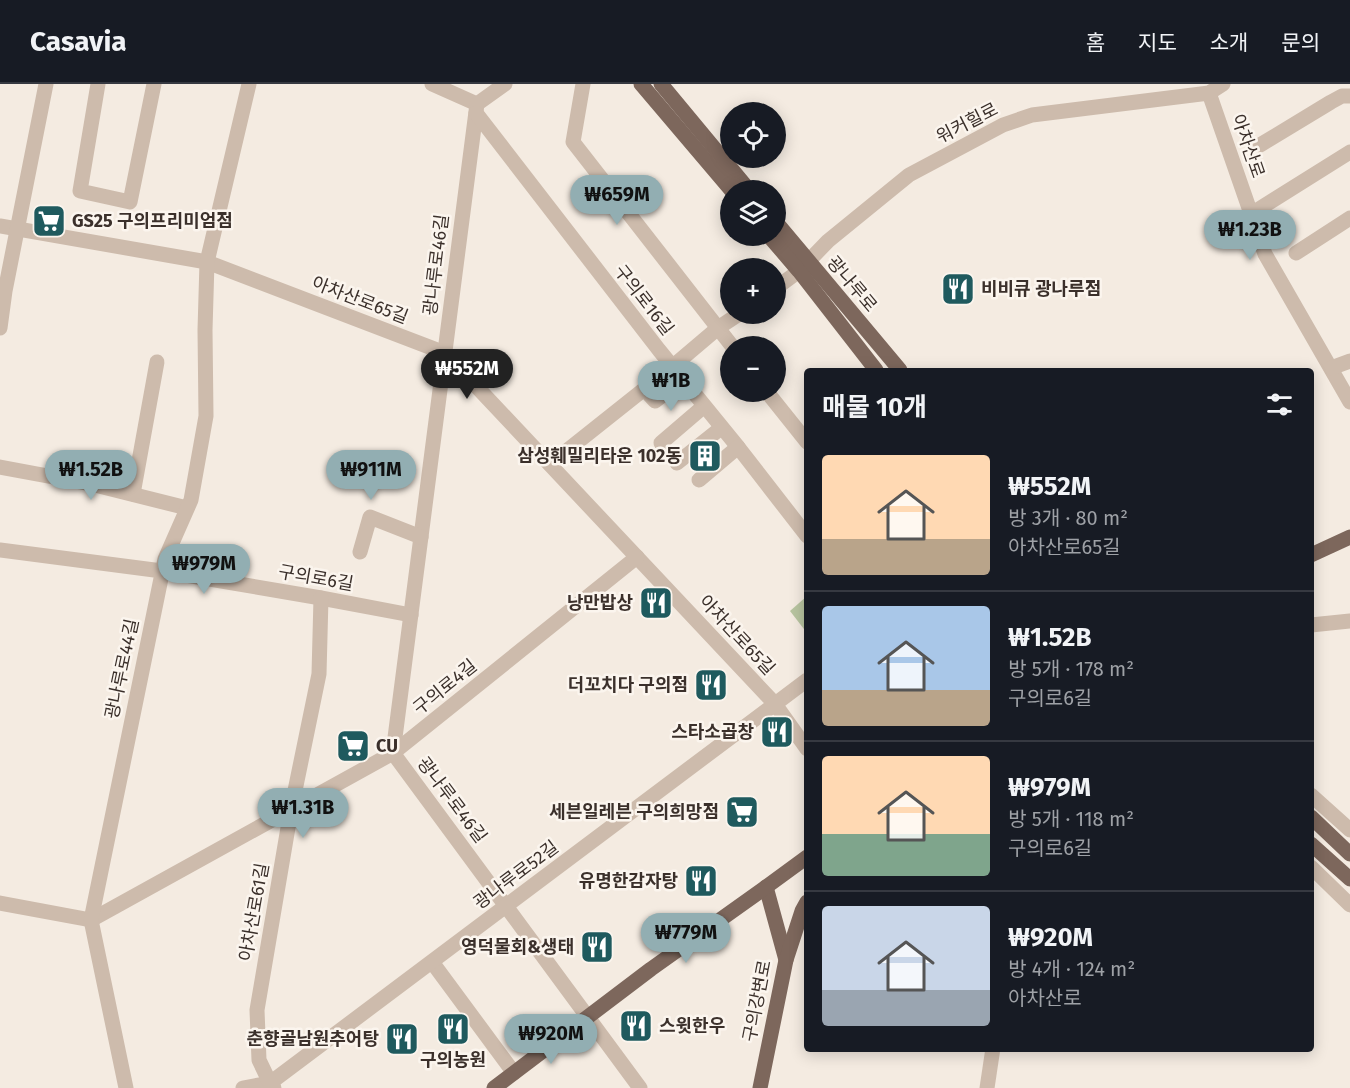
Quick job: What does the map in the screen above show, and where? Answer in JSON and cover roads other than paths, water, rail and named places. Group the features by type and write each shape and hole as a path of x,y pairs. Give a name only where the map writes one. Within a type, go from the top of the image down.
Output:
{"main road":[{"path":"641,84 723,180"},
{"path":"661,84 741,180"},
{"name":"광나루로","path":"786,238 875,368"},
{"name":"광나루로","path":"780,246 803,266 898,368"},
{"path":"1314,543 1343,540"},
{"path":"1314,554 1343,540"},
{"path":"1314,820 1350,854"},
{"path":"1314,847 1350,879"},
{"path":"494,1088 651,969 804,859"},
{"name":"구의강변로","path":"760,1088 786,960 766,887"},
{"path":"786,960 804,907"}],"street":[{"path":"0,328 5,291 46,84"},
{"path":"98,84 80,191 130,202 154,84"},
{"name":"광나루로44길","path":"126,1088 91,920 162,571 191,500 206,416 207,262 249,84"},
{"name":"구의로16길","path":"432,84 476,109 677,373 804,532"},
{"path":"476,109 505,84"},
{"path":"583,84 573,142 724,336"},
{"name":"워커힐로","path":"786,280 828,241 909,175 1003,125 1032,115 1209,93 1223,84"},
{"name":"아차산로","path":"1209,93 1265,254 1350,402"},
{"path":"1260,145 1342,96 1350,96"},
{"name":"광나루로46길","path":"476,109 393,753 640,1088"},
{"path":"1251,214 1350,152"},
{"path":"1296,253 1350,218"},
{"name":"아차산로65길","path":"0,226 207,262 445,353 775,704 804,745"},
{"path":"550,464 644,389 677,373 724,324"},
{"path":"1330,368 1350,361"},
{"path":"133,494 157,362"},
{"path":"775,402 804,438"},
{"path":"661,443 704,407"},
{"path":"677,463 721,428"},
{"path":"699,480 738,447"},
{"path":"0,467 133,494 187,508"},
{"path":"360,552 370,517 421,537"},
{"name":"구의로6길","path":"0,550 162,571 411,615"},
{"name":"구의로4길","path":"91,920 393,753 637,557"},
{"name":"아차산로61길","path":"272,1086 259,1060 257,1010 291,810 319,674 321,598"},
{"path":"1314,626 1350,621"},
{"name":"광나루로52길","path":"243,1088 272,1086 432,962 804,682"},
{"path":"1314,798 1350,830"},
{"path":"1314,870 1350,905"},
{"path":"0,903 91,920"},
{"path":"432,962 514,1073"},
{"path":"987,1088 992,1052"}],"place":[{"name":"GS25 구의프리미엄점","path":"49,221"},
{"name":"비비큐 광나루점","path":"958,289"},
{"name":"삼성훼밀리타운 102동","path":"705,456"},
{"name":"낭만밥상","path":"656,603"},
{"name":"더꼬치다 구의점","path":"711,685"},
{"name":"스타소곱창","path":"777,732"},
{"name":"CU","path":"353,746"},
{"name":"세븐일레븐 구의희망점","path":"742,812"},
{"name":"유명한감자탕","path":"701,881"},
{"name":"영덕물회&생태","path":"597,947"},
{"name":"스윗한우","path":"636,1026"},
{"name":"구의농원","path":"453,1029"},
{"name":"춘향골남원추어탕","path":"402,1039"}]}
